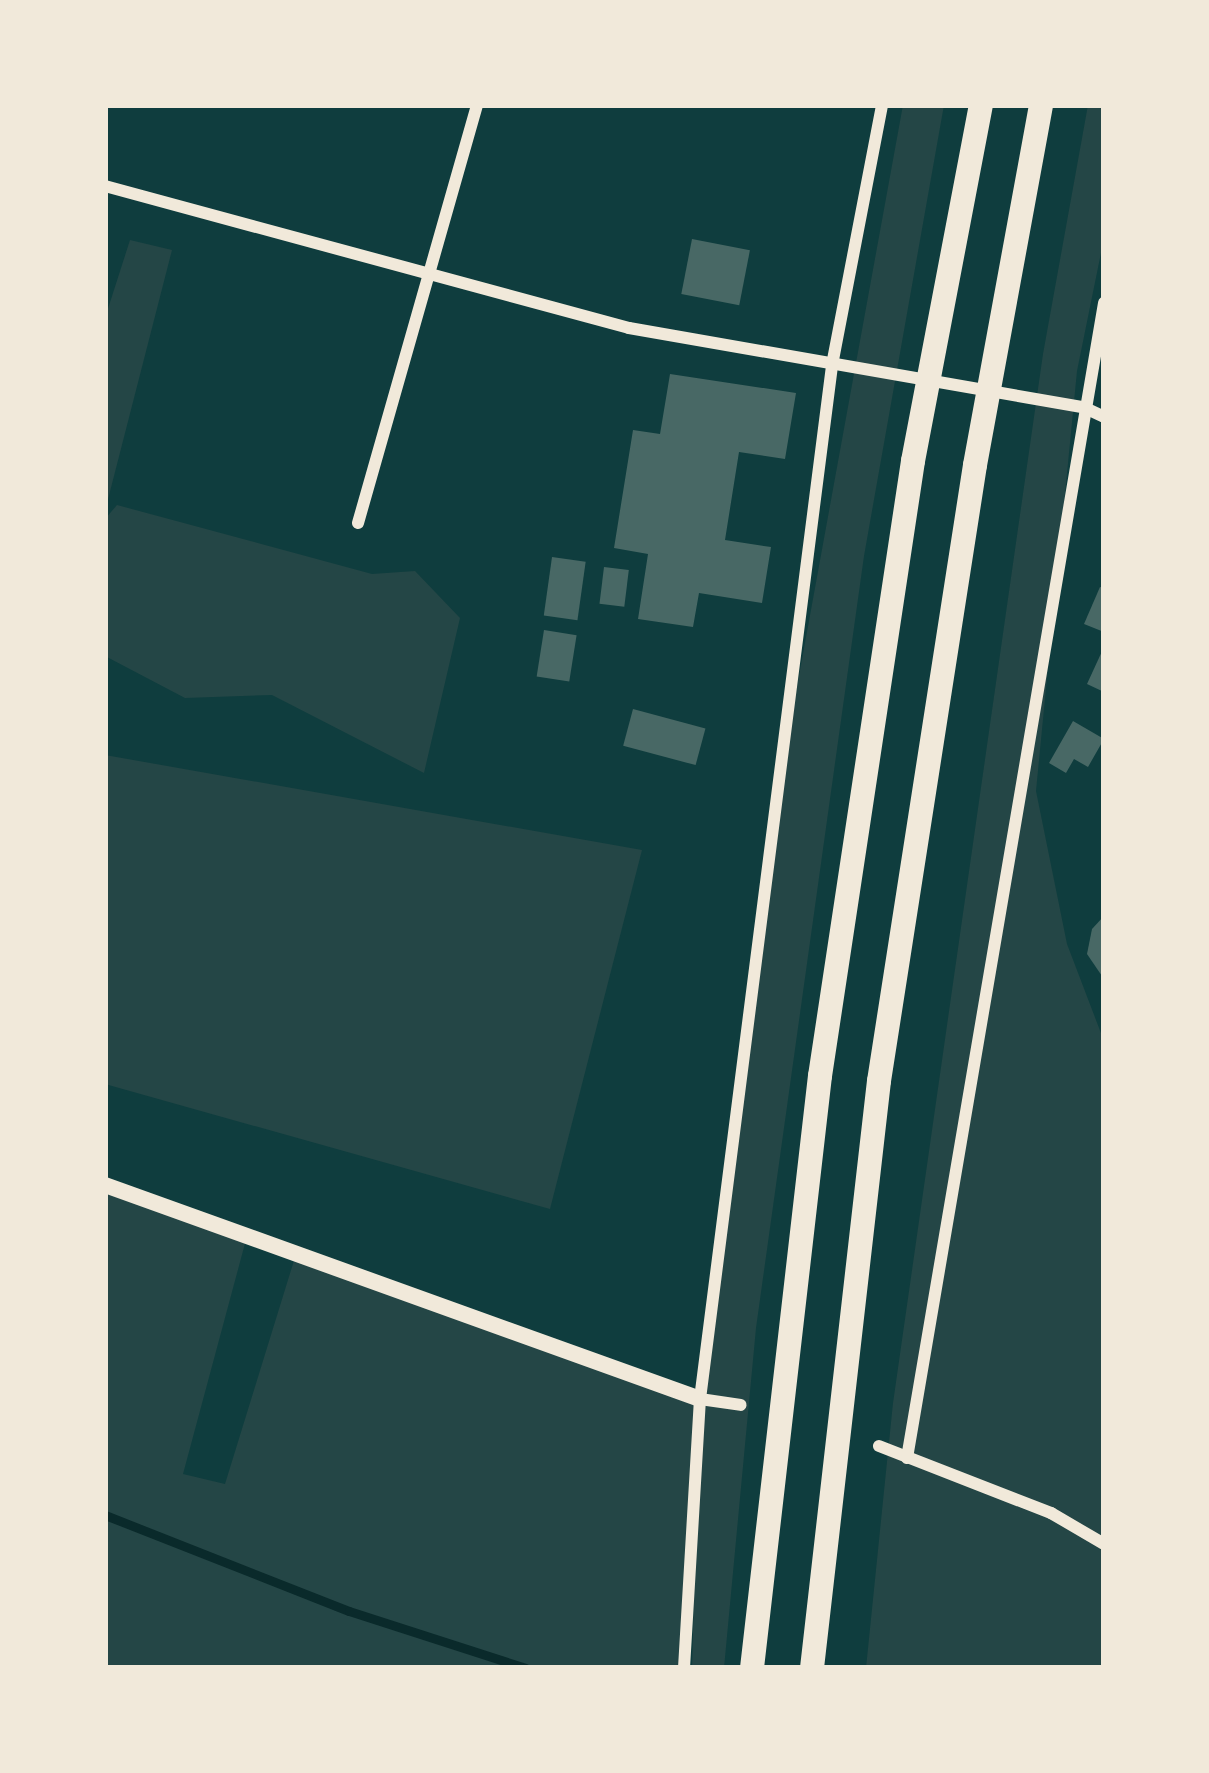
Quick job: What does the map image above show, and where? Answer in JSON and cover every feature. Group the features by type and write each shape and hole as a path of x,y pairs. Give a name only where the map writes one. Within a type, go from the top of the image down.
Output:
{"highway":[{"path":"752,1668 820,1076 913,461 981,105"},
{"path":"812,1668 879,1081 975,465 1041,105"}],"street":[{"path":"358,523 477,105"},
{"path":"684,1668 700,1399 832,364 882,105"},
{"path":"105,186 629,328 1082,407 1104,417"},
{"path":"907,1458 1082,407 1104,303"},
{"path":"105,1185 700,1399 741,1405"},
{"path":"879,1446 1051,1514 1104,1544"}],"shaded area":[{"path":"903,105 944,105 864,556 756,1328 724,1668 692,1668 697,1486 684,1668 105,1668 105,1186 247,1236 183,1474 225,1484 296,1254 700,1399 778,791"},
{"path":"1088,105 1104,105 1104,238 1077,371 1036,791 1067,944 1104,1041 1104,1668 866,1668 893,1403 1043,354"},
{"path":"130,240 172,250 105,511 105,318"},
{"path":"117,505 372,574 415,571 460,618 424,773 272,695 185,698 105,656 105,519"},
{"path":"105,755 642,850 550,1209 105,1084"}],"building":[{"path":"692,239 750,250 739,305 681,294"},
{"path":"670,374 796,393 785,459 739,452 725,540 771,547 762,603 699,593 693,627 638,619 648,554 614,548 633,430 660,434"},
{"path":"552,557 586,562 577,620 544,615"},
{"path":"604,567 629,570 624,607 599,604"},
{"path":"1100,587 1104,588 1104,632 1084,624"},
{"path":"544,630 577,635 569,682 537,676"},
{"path":"1104,647 1104,692 1087,684"},
{"path":"633,709 705,728 696,765 623,746"},
{"path":"1073,721 1104,739 1088,767 1074,759 1066,773 1049,763"},
{"path":"1104,916 1104,979 1087,954 1092,929"}],"waterway":[{"path":"105,1515 349,1611 525,1668"}]}
